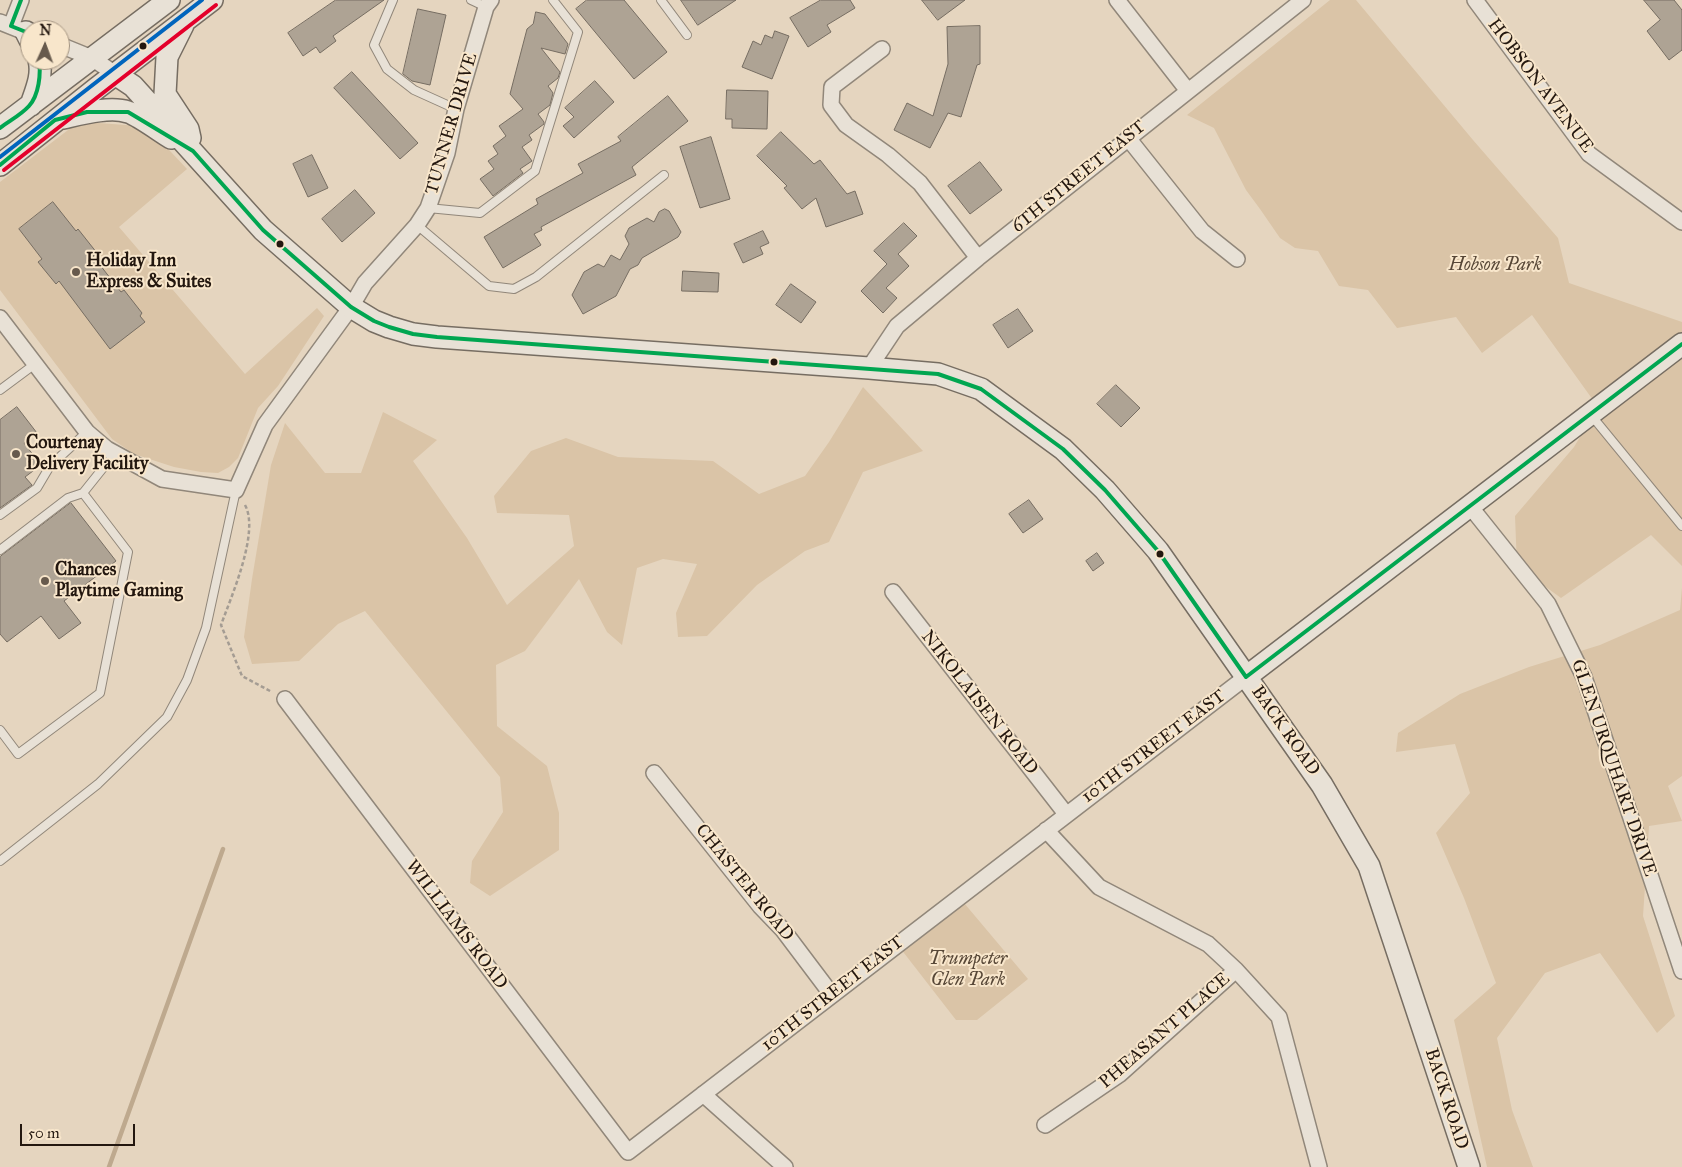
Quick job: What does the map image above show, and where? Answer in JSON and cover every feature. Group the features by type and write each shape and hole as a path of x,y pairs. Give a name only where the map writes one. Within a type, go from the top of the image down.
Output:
{"street":[{"path":"19,31 21,0"},
{"path":"0,128 169,0"},
{"path":"0,165 55,120 212,0"},
{"path":"1117,0 1188,91"},
{"name":"6TH STREET EAST","path":"869,368 898,326 978,258 1303,0"},
{"name":"HOBSON AVENUE","path":"1475,0 1589,154 1682,222"},
{"name":"TUNNER DRIVE","path":"236,490 265,425 351,307 365,283 417,225 428,208 447,153 456,109 488,4"},
{"path":"185,20 167,57 165,94 188,129 193,151"},
{"path":"882,49 832,87 831,105 846,125 888,155 920,183 978,258"},
{"name":"BACK ROAD","path":"70,50 92,58 133,86 264,230 351,307 374,321 413,334 437,338 938,374 981,389 1062,449 1105,490 1158,551 1322,785 1369,866 1468,1167"},
{"path":"30,105 38,84 41,70"},
{"path":"55,120 86,112 128,112 193,151"},
{"path":"1128,138 1202,231 1236,259"},
{"path":"0,318 87,432 107,449 162,479 236,490"},
{"name":"10TH STREET EAST","path":"628,1152 1066,814 1682,344"},
{"name":"GLEN URQUHART DRIVE","path":"1469,506 1548,604 1584,677 1682,970"},
{"name":"NIKOLAISEN ROAD","path":"892,592 1066,814"},
{"name":"WILLIAMS ROAD","path":"285,699 628,1152"},
{"name":"CHASTER ROAD","path":"654,773 760,906 783,930 832,995"},
{"path":"1046,830 1099,887 1208,944 1236,970 1279,1017 1319,1167"},
{"name":"PHEASANT PLACE","path":"1045,1125 1120,1074 1236,970"},
{"path":"703,1094 785,1167"}],"lane":[{"path":"393,0 374,45 387,69 414,90 456,109"},
{"path":"471,0 488,4"},
{"path":"428,208 480,213 535,172 578,32 553,0"},
{"path":"661,0 687,35"},
{"path":"417,225 489,286 514,289 536,277 664,175"},
{"path":"0,390 35,364"},
{"path":"1590,414 1682,526"},
{"path":"0,514 38,488 50,466 87,432"},
{"path":"0,550 68,498 83,493 115,453"},
{"path":"0,861 98,784 167,717 187,680 206,628 236,490"},
{"path":"0,730 18,754 100,694 128,552 83,493"}],"path":[{"path":"236,490 249,513 245,558 221,625 242,676 285,699"}],"green space":[{"name":"Hobson Park","path":"1330,0 1356,0 1558,238 1569,283 1682,322 1682,566 1651,535 1561,598 1517,566 1515,516 1574,447 1598,407 1532,315 1482,353 1456,317 1397,328 1368,290 1339,286 1318,251 1295,248 1280,238 1246,190 1214,128 1187,115"},
{"path":"85,122 139,126 155,135 187,169 119,227 245,374 317,308 324,316 278,386 258,408 238,458 229,467 218,473 174,467 134,454 112,439 0,290 0,182 72,127"},
{"path":"863,387 923,451 863,472 829,542 805,551 757,585 707,636 678,637 676,613 697,564 663,559 637,568 622,645 607,632 579,579 525,651 496,665 497,726 547,766 559,813 559,850 490,896 470,883 472,861 503,812 500,777 365,611 338,624 299,661 252,664 244,637 271,465 285,423 325,473 361,473 383,412 437,440 413,461 467,538 507,605 574,546 569,515 497,513 494,496 531,451 566,438 618,457 713,461 759,494 805,476 829,442"},
{"path":"1682,588 1682,776 1668,786 1682,821 1649,826 1643,916 1675,1016 1657,1033 1600,953 1545,973 1497,1038 1512,1110 1533,1167 1487,1167 1454,1020 1496,983 1464,898 1436,833 1470,793 1455,744 1396,752 1398,733 1460,694 1529,667 1600,645 1680,610"},
{"name":"Trumpeter Glen Park","path":"959,897 1028,979 977,1020 956,1020 897,944"}],"building":[{"path":"336,0 384,0 333,36 336,41 320,53 316,47 303,56 288,33"},
{"path":"587,0 624,0 667,52 634,79 576,9"},
{"path":"681,0 736,0 698,25"},
{"path":"821,0 850,0 855,8 827,25 831,32 808,47 790,18"},
{"path":"922,0 965,0 938,20"},
{"path":"1644,0 1674,0 1682,10 1682,50 1669,60 1647,31 1660,20"},
{"path":"418,9 446,15 430,85 412,81 403,74"},
{"path":"536,12 545,14 568,44 565,54 541,48 560,72 558,78 548,86 553,93 550,105 538,114 544,124 529,135 532,140 522,147 532,161 520,169 523,173 493,196 480,179 494,169 488,161 498,154 493,146 506,136 499,126 523,109 510,94 527,29 533,24"},
{"path":"980,26 980,64 977,65 961,117 948,113 930,148 894,130 907,103 933,116 948,64 947,27"},
{"path":"775,31 789,36 772,79 742,67 753,41 761,45 765,35 772,38"},
{"path":"352,72 418,143 400,159 334,88"},
{"path":"595,81 614,102 574,138 563,126 574,117 565,108"},
{"path":"727,90 768,91 767,129 732,128 732,119 726,119"},
{"path":"668,96 688,121 632,167 636,175 541,227 542,230 534,234 541,245 503,268 484,237 538,204 536,199 583,173 578,164 621,141 618,137"},
{"path":"781,132 814,164 820,160 847,194 855,191 863,214 826,227 816,198 802,209 784,188 787,186 757,156"},
{"path":"711,137 730,199 700,208 680,147"},
{"path":"312,155 328,188 308,197 293,164"},
{"path":"980,162 1002,190 970,214 948,186"},
{"path":"355,190 375,213 342,242 322,219"},
{"name":"Holiday Inn Express & Suites","path":"53,202 76,231 78,229 97,253 93,256 121,292 124,290 142,313 140,316 145,322 110,349 59,281 56,284 38,262 42,259 19,229"},
{"path":"665,209 669,211 681,232 678,237 642,258 638,265 630,269 616,296 583,314 572,295 584,272 598,264 604,267 611,255 620,260 629,244 625,236 629,228 647,218 654,222 659,212"},
{"path":"904,223 917,236 898,254 909,266 886,288 897,298 883,313 861,291 887,264 874,251"},
{"path":"763,231 769,243 760,247 763,254 743,263 734,244"},
{"path":"683,271 719,273 718,292 682,291"},
{"path":"791,284 816,302 801,323 776,305"},
{"path":"1018,309 1033,331 1008,348 993,325"},
{"path":"1116,385 1140,408 1121,427 1097,404"},
{"name":"Courtenay Delivery Facility","path":"17,407 37,433 24,443 41,465 25,477 32,485 0,508 0,420"},
{"path":"1029,500 1043,519 1023,533 1009,514"},
{"name":"Chances Playtime Gaming","path":"71,503 116,561 64,601 81,623 59,639 41,616 7,642 0,634 0,557"},
{"path":"1097,553 1104,563 1093,571 1086,561"}],"waterway":[{"path":"109,1167 223,849"}],"transit line":[{"path":"20,30 11,26 21,0"},
{"path":"0,157 202,0"},
{"path":"4,170 216,5"},
{"path":"0,128 29,106 35,96 40,70"},
{"path":"0,165 55,120 87,112 128,112 193,151 263,230 351,307 374,321 389,327 413,334 437,337 938,374 981,389 1063,449 1105,490 1158,551 1246,677 1682,344"}],"place":[{"name":"Holiday Inn Express & Suites","path":"76,272"},
{"name":"Courtenay Delivery Facility","path":"16,454"},
{"name":"Chances Playtime Gaming","path":"45,581"}]}
